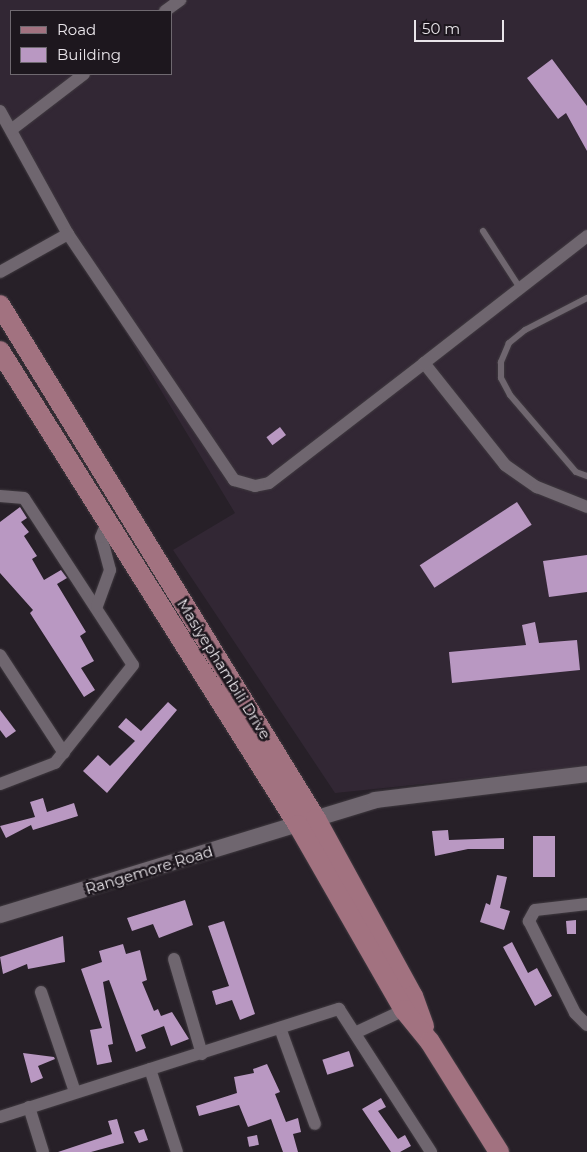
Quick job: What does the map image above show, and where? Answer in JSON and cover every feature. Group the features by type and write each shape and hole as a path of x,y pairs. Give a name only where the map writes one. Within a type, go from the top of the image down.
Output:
{"main road":[{"name":"Masiyephambili Drive","path":"0,306 307,822 413,996 430,1042"},
{"name":"Masiyephambili Drive","path":"0,351 307,822 404,1010 430,1042 500,1152"}],"street":[{"path":"167,10 180,0"},
{"path":"11,130 83,75"},
{"path":"0,111 68,234 234,480 243,484 269,483 587,236"},
{"path":"0,272 68,234"},
{"path":"424,363 505,465 537,487 587,507"},
{"path":"0,496 24,498 132,658 133,668 64,753 44,770 0,784"},
{"path":"97,606 110,570 101,537 109,518"},
{"path":"0,655 64,753"},
{"name":"Rangemore Road","path":"0,914 402,794 587,774"},
{"path":"587,904 535,910 529,921 575,1013 587,1025"},
{"path":"174,959 202,1054"},
{"path":"41,992 75,1092"},
{"path":"0,1117 339,1009 357,1032 431,1152"},
{"path":"357,1032 404,1010"},
{"path":"280,1028 314,1124"},
{"path":"150,1068 177,1152"},
{"path":"29,1107 43,1152"}],"lane":[{"path":"483,232 520,288"},
{"path":"587,298 525,330 508,343 501,362 501,378 510,395 576,472 587,476"}],"shaded area":[{"path":"0,0 587,0 587,767 335,793 173,550 235,513 0,124"}],"building":[{"path":"552,59 587,106 587,151 566,113 558,119 527,78"},
{"path":"280,427 286,435 272,445 266,437"},
{"path":"517,502 532,525 434,588 420,565"},
{"path":"20,507 27,518 21,522 29,532 24,536 37,556 32,559 44,580 61,570 67,578 57,584 86,632 80,636 94,661 81,668 95,690 84,697 30,613 33,610 0,573 0,522"},
{"path":"587,555 587,592 549,597 543,561"},
{"path":"535,622 539,643 577,640 580,670 452,683 449,652 526,645 522,625"},
{"path":"168,702 177,710 107,793 83,771 98,755 110,766 135,741 118,727 126,718 141,731"},
{"path":"0,710 16,731 6,738 0,730"},
{"path":"43,798 47,812 74,803 78,816 33,830 31,825 6,838 0,826 35,817 30,802"},
{"path":"448,830 449,840 504,838 504,849 468,849 435,856 432,831"},
{"path":"533,836 555,836 555,877 533,877"},
{"path":"497,875 507,877 500,908 510,911 504,930 480,922 486,903 490,905"},
{"path":"185,900 193,925 159,938 153,924 132,931 127,918"},
{"path":"576,920 576,934 567,934 566,921"},
{"path":"224,921 255,1014 240,1020 232,1000 216,1005 212,991 229,986 208,926"},
{"path":"63,936 65,962 28,969 27,964 3,974 0,957"},
{"path":"512,942 528,973 537,968 552,996 535,1006 503,947"},
{"path":"123,944 126,954 140,950 147,980 142,982 154,1011 158,1009 161,1016 172,1012 189,1039 171,1046 164,1026 141,1035 146,1048 136,1052 109,980 103,982 113,1044 108,1045 112,1062 97,1065 90,1030 102,1028 81,969 102,962 99,951"},
{"path":"349,1051 354,1066 327,1075 322,1060"},
{"path":"23,1053 54,1057 55,1059 38,1066 43,1078 31,1083"},
{"path":"267,1064 280,1092 275,1094 286,1122 298,1118 301,1132 293,1134 298,1152 283,1152 271,1119 248,1127 239,1105 199,1116 196,1106 237,1093 234,1077 254,1073 253,1069"},
{"path":"381,1098 386,1107 378,1111 398,1139 405,1135 411,1146 400,1152 391,1152 362,1109"},
{"path":"117,1119 124,1143 91,1152 58,1152 112,1134 108,1121"},
{"path":"144,1129 148,1140 139,1143 134,1132"},
{"path":"257,1135 259,1145 249,1147 247,1137"}]}
